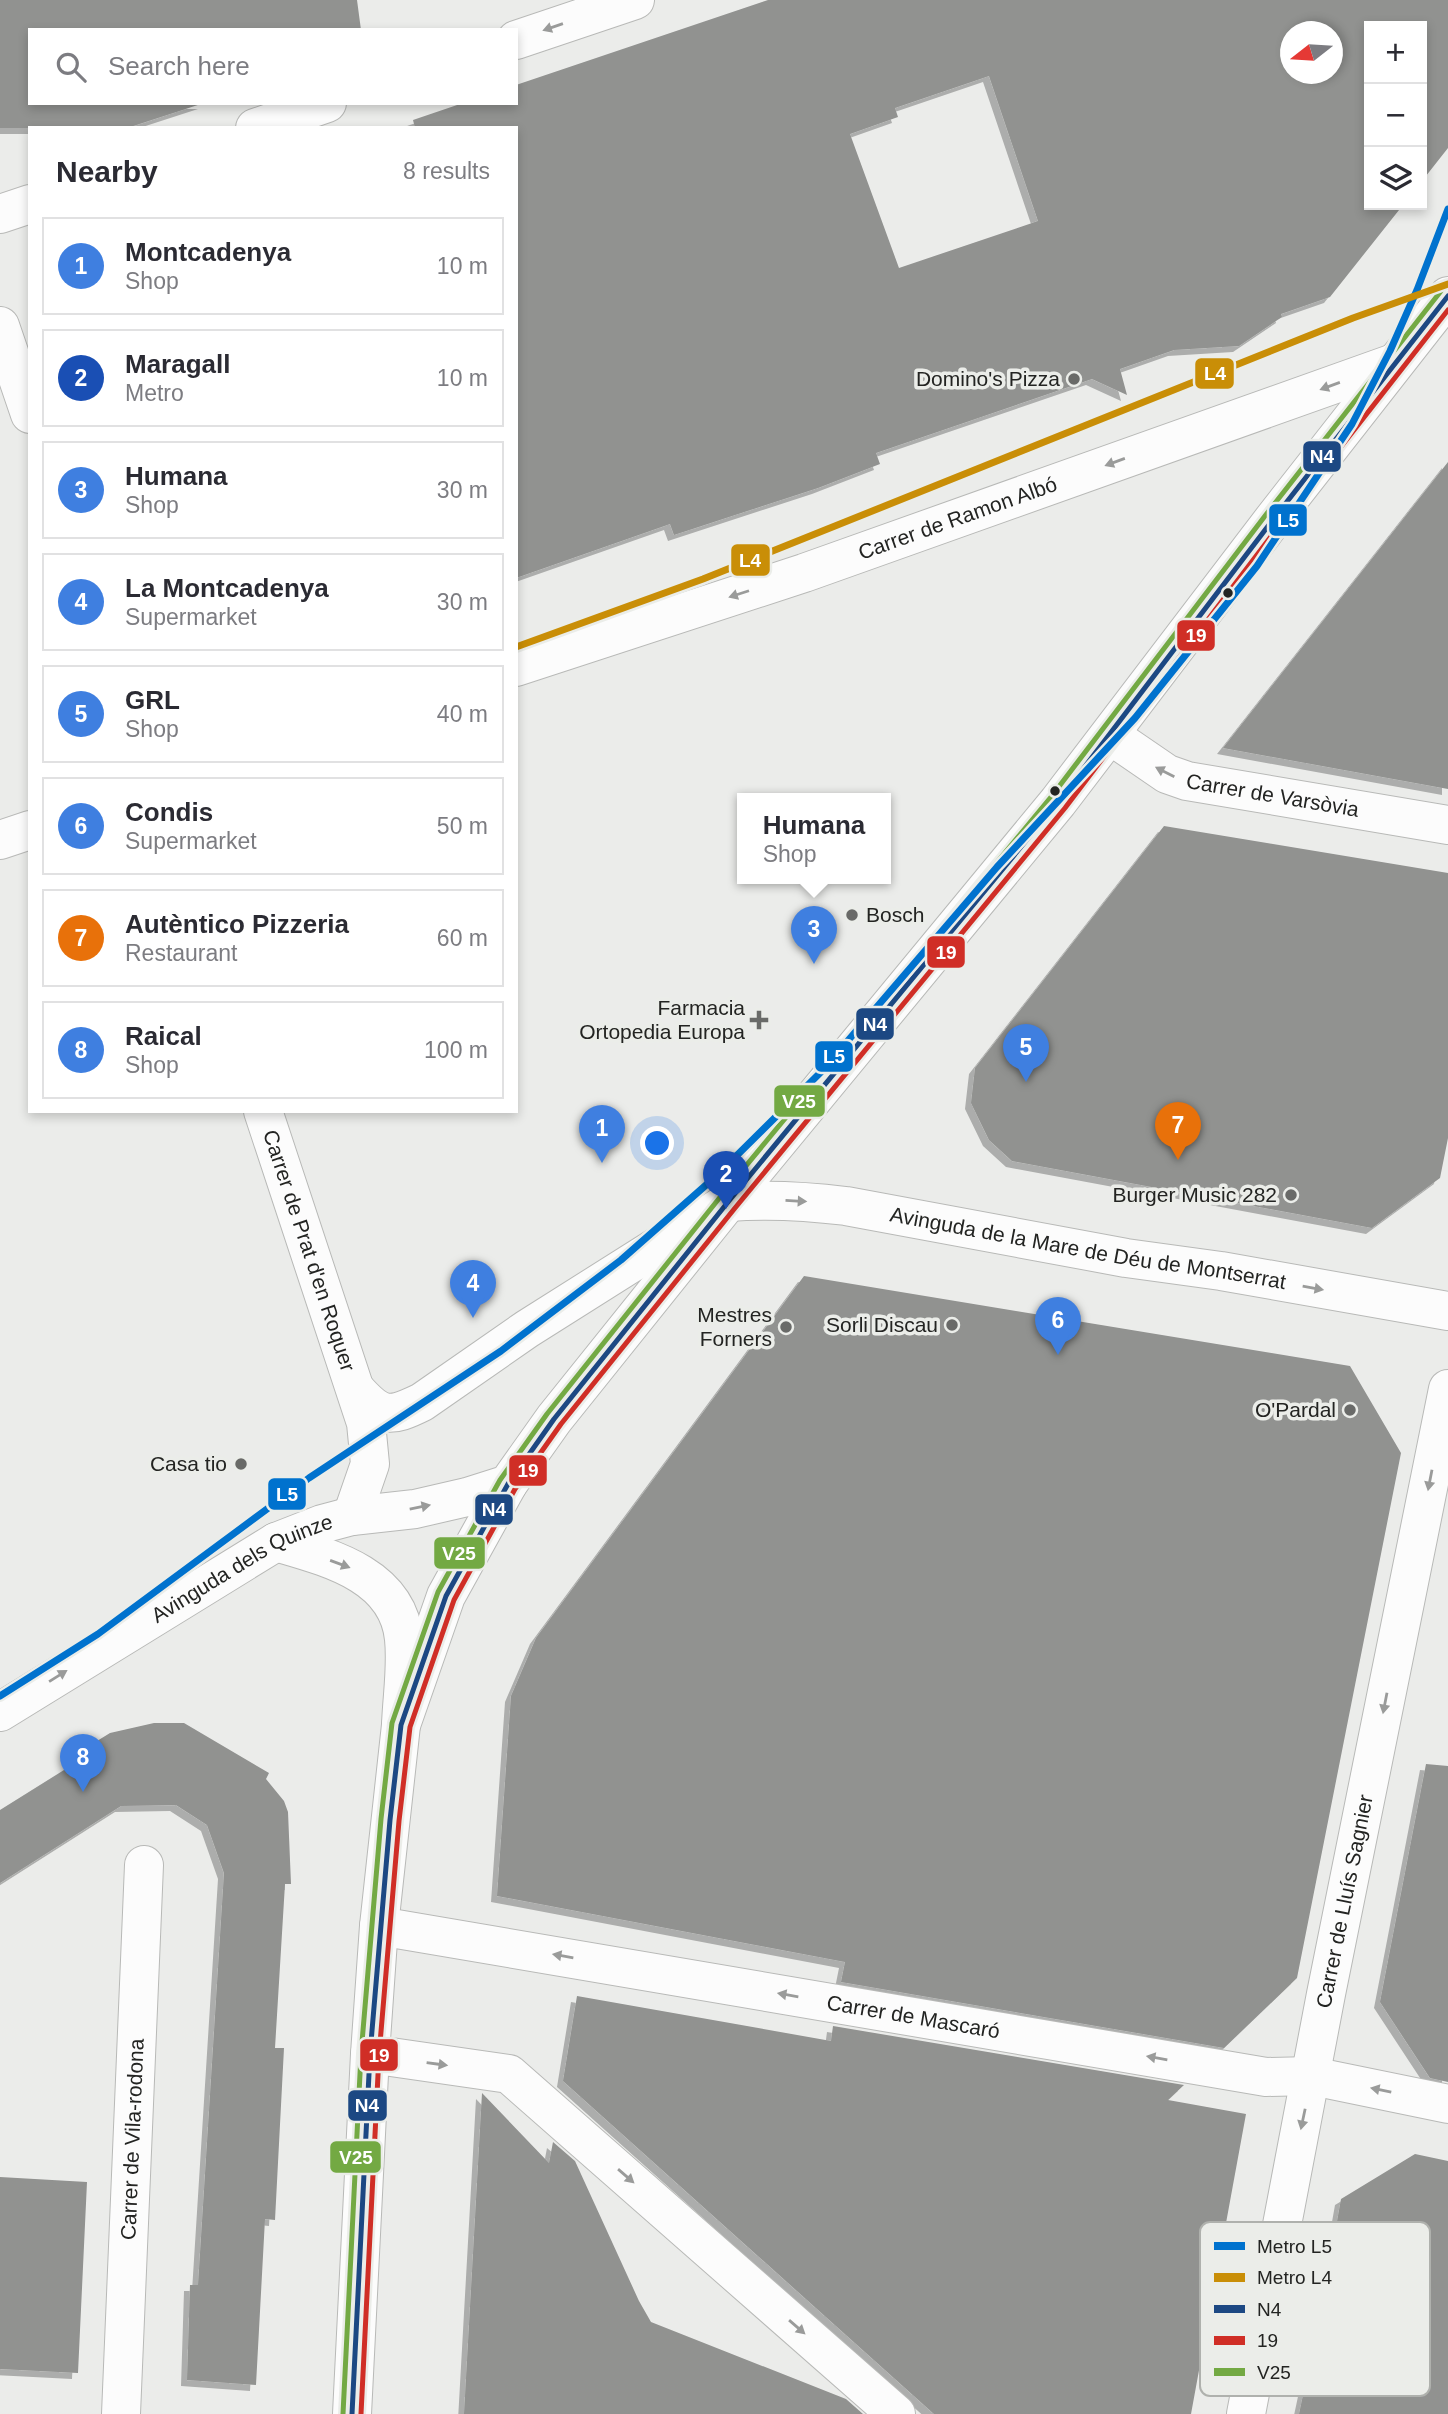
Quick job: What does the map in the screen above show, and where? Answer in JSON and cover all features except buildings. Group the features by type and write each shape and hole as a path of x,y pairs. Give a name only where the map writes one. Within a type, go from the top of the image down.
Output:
{"street":[{"path":"518,39 590,8 635,0"},
{"path":"261,126 321,105"},
{"path":"0,214 28,205"},
{"path":"401,1725 446,1596 508,1484 554,1419 728,1202 1058,802 1448,296"},
{"path":"0,326 28,408"},
{"name":"Carrer de Ramon Albó","path":"518,666 804,573 1394,363"},
{"name":"Carrer de Varsòvia","path":"1110,736 1167,774 1187,781 1448,825"},
{"path":"0,840 28,831"},
{"name":"Carrer de Prat d'en Roquer","path":"264,1113 356,1390 368,1435 370,1464 352,1516"},
{"name":"Avinguda de la Mare de Déu de Montserrat","path":"728,1202 761,1199 846,1206 1126,1258 1448,1311"},
{"name":"Carrer de Prat d'en Roquer","path":"356,1390 377,1411 405,1411 549,1315 728,1202"},
{"name":"Carrer de Lluís Sagnier","path":"1282,2222 1448,1389"},
{"name":"Avinguda dels Quinze","path":"0,1712 276,1542 322,1524 352,1516 415,1508 467,1497 508,1484"},
{"path":"276,1542 356,1570 373,1582 392,1603 401,1622 404,1639 401,1725 379,1926 370,2054 352,2414"},
{"name":"Carrer de Vila-rodona","path":"121,2414 144,1865"},
{"name":"Carrer de Mascaró","path":"379,1926 1266,2077 1312,2076 1448,2104"},
{"path":"370,2054 509,2074 896,2414"},
{"name":"Carrer de Lluís Sagnier","path":"1246,2414 1249,2396"}],"metro line":[{"name":"L5","path":"0,1696 98,1634 309,1478 501,1351 621,1260 714,1178 821,1072 997,867 1135,718 1257,566 1352,424 1390,351 1448,209"},
{"name":"L4","path":"518,646 703,579 1353,318 1448,284"}],"transit line":[{"name":"V25","path":"343,2414 361,2054 392,1723 438,1592 500,1480 547,1414 721,1196 1051,797 1268,512 1441,291"},
{"name":"N4","path":"352,2414 370,2054 390,1820 401,1725 446,1596 508,1484 554,1419 728,1202 1058,802 1275,517 1448,296"},
{"name":"19","path":"361,2414 379,2055 399,1821 410,1727 454,1600 515,1489 561,1424 735,1208 1065,808 1282,522 1448,310"}],"place":[{"name":"Domino's Pizza","path":"1074,379"},
{"name":"Bosch","path":"852,915"},
{"name":"Humana","path":"814,964"},
{"name":"Farmacia Ortopedia Europa","path":"759,1020"},
{"name":"GRL","path":"1026,1082"},
{"name":"Autèntico Pizzeria","path":"1178,1160"},
{"name":"Montcadenya","path":"602,1163"},
{"name":"Burger Music 282","path":"1291,1195"},
{"name":"Maragall","path":"726,1209"},
{"name":"La Montcadenya","path":"473,1318"},
{"name":"Sorli Discau","path":"952,1325"},
{"name":"Mestres Forners","path":"786,1327"},
{"name":"Condis","path":"1058,1355"},
{"name":"O'Pardal","path":"1350,1410"},
{"name":"Casa tio","path":"241,1464"},
{"name":"Raical","path":"83,1792"}]}
